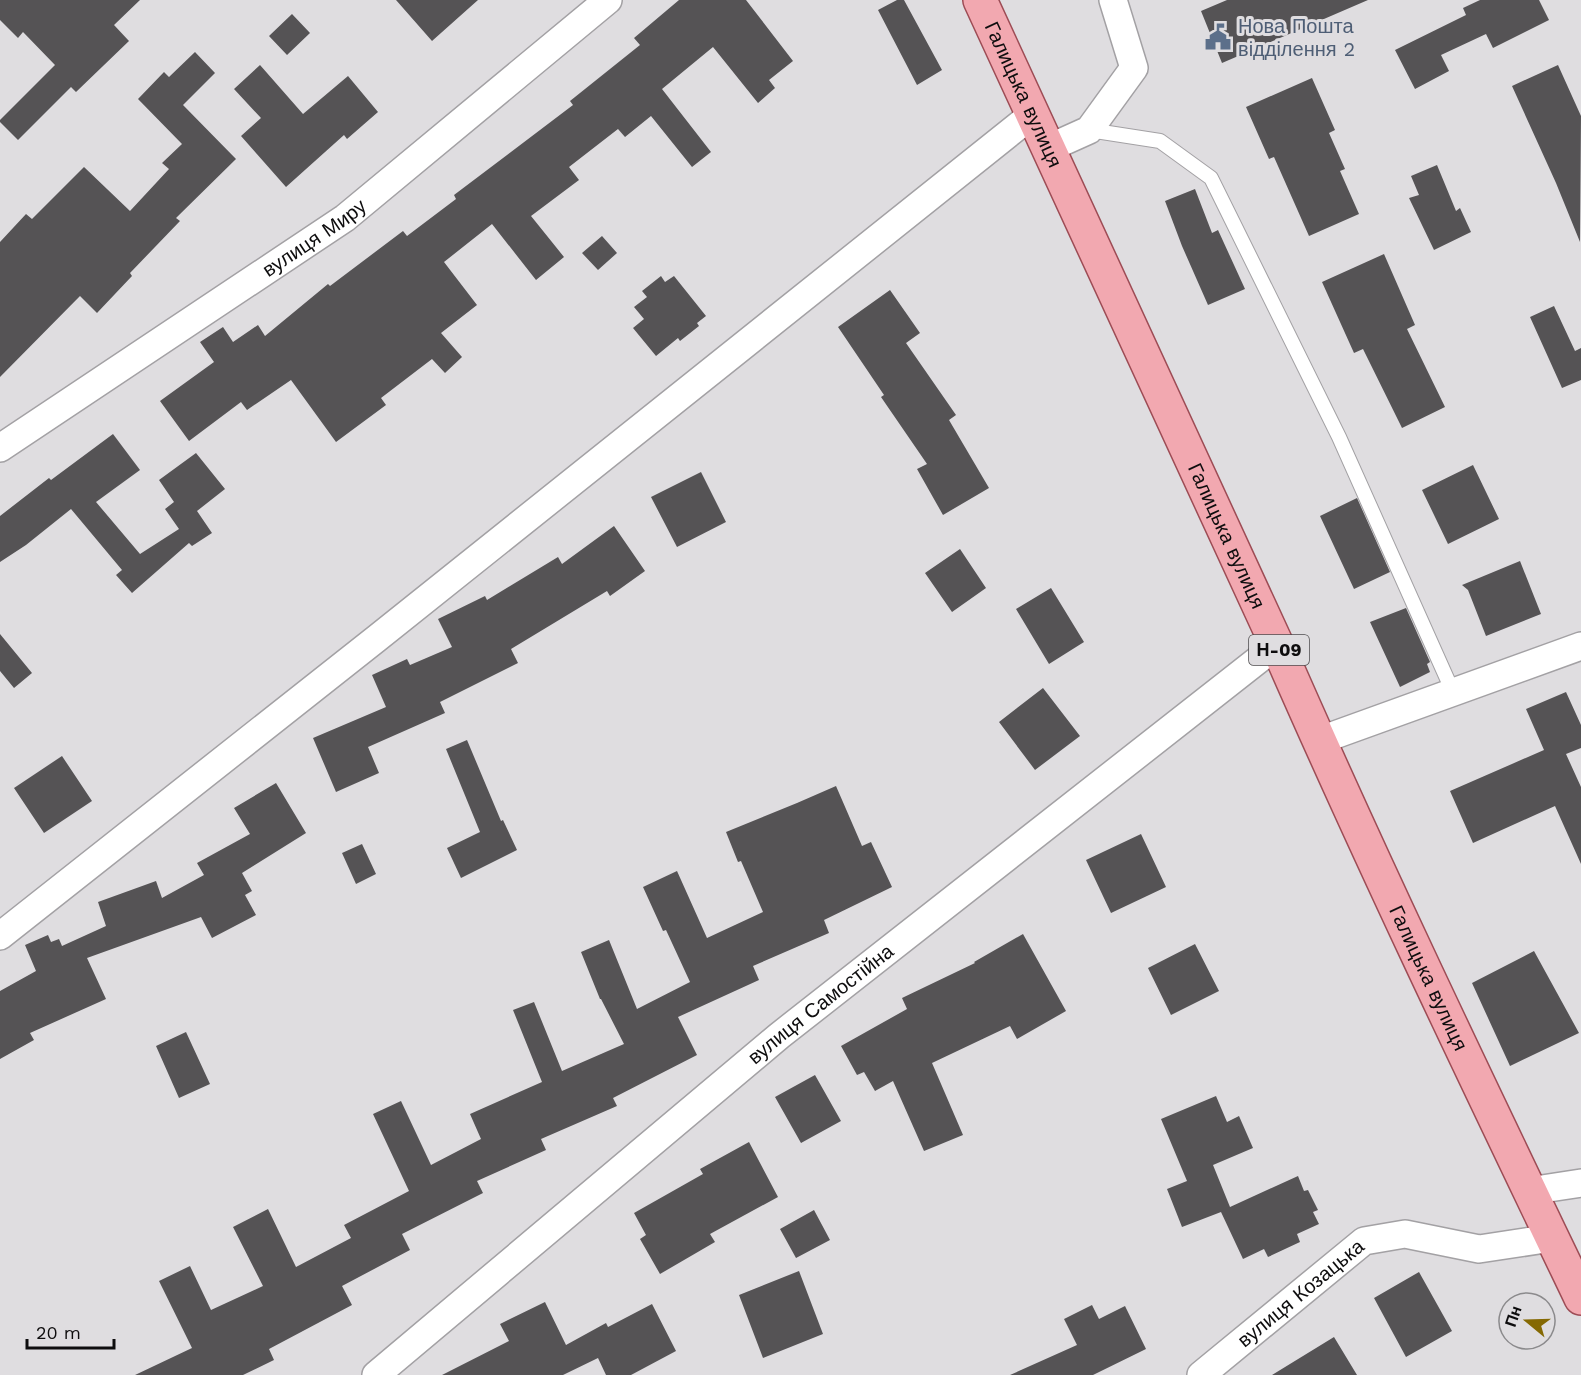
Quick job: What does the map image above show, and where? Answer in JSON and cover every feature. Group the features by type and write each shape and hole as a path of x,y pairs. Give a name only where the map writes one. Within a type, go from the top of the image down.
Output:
{"main road":[{"name":"Галицька вулиця","path":"980,0 1277,645 1318,741 1581,1298"}],"street":[{"name":"вулиця Миру","path":"0,448 345,218 608,0"},
{"path":"1049,148 1089,130 1134,68 1113,0"},
{"path":"0,936 1033,114"},
{"name":"вулиця Самостійна","path":"376,1375 778,1036 1277,645"},
{"path":"1318,741 1581,646"},
{"path":"1529,1191 1581,1184"},
{"name":"вулиця Козацька","path":"1201,1375 1364,1241 1405,1234 1479,1249 1552,1238"}],"lane":[{"path":"1089,130 1160,141 1212,178 1339,437 1453,692"}],"building":[{"path":"0,0 140,0 114,25 129,41 76,92 71,87 18,140 0,120 55,65 23,32 18,38 0,20"},
{"path":"396,0 478,0 432,41"},
{"path":"679,0 746,0 793,61 769,80 775,88 758,103 713,47 662,89 711,152 692,167 651,116 625,137 618,129 569,167 579,180 531,216 564,257 536,280 492,224 444,262 477,305 441,333 462,357 445,373 432,359 381,398 386,405 336,442 291,380 247,410 241,402 189,441 160,401 214,362 200,342 223,327 233,342 258,325 265,336 328,284 330,286 403,231 407,236 456,199 454,195 573,105 570,101 640,45 634,38"},
{"path":"897,0 904,0 942,70 917,85 878,10"},
{"path":"1227,0 1368,0 1222,63 1201,11"},
{"path":"1480,0 1539,0 1549,20 1493,48 1486,34 1441,55 1449,71 1415,89 1395,50 1466,15 1463,8"},
{"path":"292,14 310,33 287,55 269,36"},
{"path":"195,52 215,73 183,105 236,159 176,218 180,221 130,273 132,276 97,313 80,296 0,377 0,242 26,214 32,219 84,167 130,211 169,169 162,163 182,144 138,99 164,72 169,77"},
{"path":"260,65 303,114 348,76 378,112 347,139 344,135 286,187 241,136 261,118 234,89"},
{"path":"1558,65 1581,116 1580,242 1512,86"},
{"path":"1312,78 1335,130 1329,133 1345,169 1340,171 1359,214 1309,236 1274,157 1269,159 1246,107"},
{"path":"1437,165 1456,211 1460,208 1471,232 1434,250 1409,198 1419,195 1411,176"},
{"path":"1195,189 1212,233 1218,230 1245,289 1208,305 1165,201"},
{"path":"602,236 617,253 598,270 582,253"},
{"path":"1384,254 1415,325 1407,329 1445,407 1402,428 1363,349 1354,353 1322,282"},
{"path":"661,276 665,282 674,276 706,316 697,323 699,326 680,341 678,338 656,356 633,328 644,319 634,307 647,297 642,291"},
{"path":"890,290 920,333 906,343 956,415 949,420 989,488 943,515 917,469 927,464 881,397 884,395 838,327"},
{"path":"1554,306 1575,351 1581,348 1581,380 1562,388 1530,317"},
{"path":"113,434 140,470 96,502 140,554 179,529 165,509 174,502 159,480 196,453 225,489 197,511 212,533 192,546 189,543 132,593 116,575 122,570 71,509 26,545 0,562 0,516 49,478 51,480"},
{"path":"1473,465 1499,519 1448,544 1422,490"},
{"path":"701,472 726,522 677,547 651,497"},
{"path":"1357,498 1390,572 1354,589 1320,516"},
{"path":"614,526 645,571 610,596 607,591 511,649 518,663 440,702 445,713 368,747 379,773 336,792 313,738 386,707 372,675 407,659 410,665 452,647 438,619 485,596 487,600 558,557 562,564"},
{"path":"960,549 986,588 952,612 925,573"},
{"path":"1520,561 1541,614 1486,636 1468,590 1462,585"},
{"path":"1051,588 1084,642 1049,664 1016,609"},
{"path":"1406,608 1430,662 1427,664 1430,672 1400,687 1370,622"},
{"path":"0,634 32,673 14,688 0,671"},
{"path":"1043,688 1080,736 1035,770 999,722"},
{"path":"1566,692 1581,725 1581,748 1566,754 1581,787 1581,864 1555,806 1473,843 1450,791 1544,750 1526,709"},
{"path":"467,740 501,821 503,820 517,850 461,878 447,848 480,832 446,749"},
{"path":"62,756 92,801 44,833 14,788"},
{"path":"276,783 306,833 242,873 252,891 245,895 256,915 212,938 201,917 87,958 106,999 30,1033 34,1040 0,1059 0,991 36,971 25,945 48,935 51,942 59,939 62,946 106,926 98,902 156,881 162,898 204,875 197,863 250,834 234,808"},
{"path":"836,786 862,846 871,842 892,887 824,920 829,933 753,966 759,980 678,1017 697,1055 613,1098 617,1106 541,1139 546,1150 477,1181 483,1193 402,1234 410,1250 342,1286 352,1305 269,1349 274,1360 243,1375 135,1375 192,1348 159,1281 190,1266 211,1310 263,1286 233,1227 268,1209 296,1267 351,1238 344,1225 409,1191 373,1114 401,1101 431,1165 481,1139 470,1114 542,1082 513,1010 534,1002 562,1071 624,1044 600,999 581,952 609,940 637,1009 690,982 643,887 677,871 707,938 763,912 726,832"},
{"path":"1141,834 1166,887 1111,913 1086,860"},
{"path":"362,844 376,874 356,884 342,853"},
{"path":"1023,934 1066,1011 1017,1039 1010,1026 932,1063 963,1135 924,1151 893,1081 875,1091 864,1072 857,1075 841,1046 907,1009 902,998 975,963"},
{"path":"1195,944 1219,991 1171,1015 1148,968"},
{"path":"1534,951 1579,1033 1510,1066 1472,983"},
{"path":"186,1032 210,1084 179,1098 156,1046"},
{"path":"815,1075 841,1121 801,1143 775,1097"},
{"path":"1216,1096 1227,1122 1239,1116 1253,1148 1213,1165 1230,1207 1298,1176 1304,1191 1308,1190 1318,1210 1313,1212 1319,1224 1297,1234 1300,1242 1268,1257 1264,1249 1243,1259 1221,1212 1182,1227 1167,1189 1187,1181 1161,1119"},
{"path":"749,1142 778,1197 710,1234 715,1242 660,1274 640,1239 646,1235 634,1213 703,1174 700,1169"},
{"path":"814,1210 830,1240 796,1258 780,1229"},
{"path":"799,1271 823,1334 763,1358 739,1295"},
{"path":"1419,1272 1452,1331 1406,1357 1374,1298"},
{"path":"545,1302 566,1345 606,1323 608,1327 652,1304 676,1351 631,1375 606,1375 598,1358 563,1375 442,1375 509,1341 500,1324"},
{"path":"1092,1305 1099,1319 1125,1306 1146,1349 1093,1375 1010,1375 1077,1345 1064,1319"},
{"path":"1334,1337 1357,1375 1272,1375"}],"place":[{"name":"Нова Пошта відділення 2","path":"1218,37"}]}
